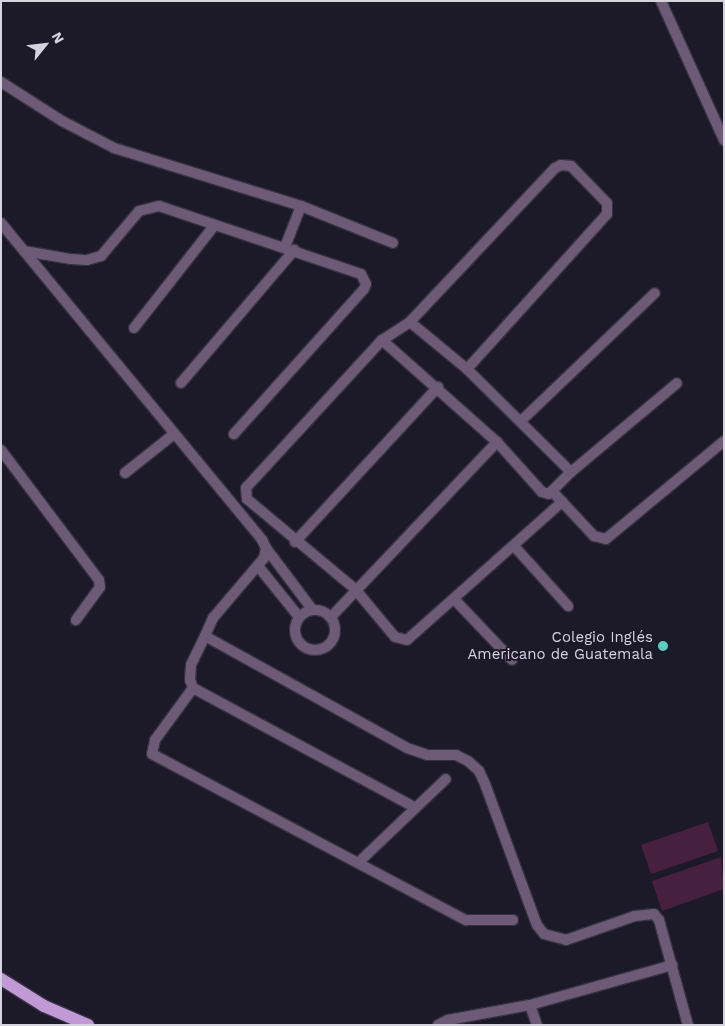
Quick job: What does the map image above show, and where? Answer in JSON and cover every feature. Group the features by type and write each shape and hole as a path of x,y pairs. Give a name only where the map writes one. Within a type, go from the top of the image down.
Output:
{"main road":[{"path":"1,979 44,1006 88,1025"}],"street":[{"path":"661,1 724,140"},
{"path":"1,82 62,121 114,148 301,206 394,243"},
{"path":"467,369 607,214 607,203 571,166 561,165 555,168 410,322 382,340 246,488 245,495 251,504 295,542 355,589 401,640 412,637 562,502"},
{"path":"24,251 71,259 87,260 100,256 139,211 152,206 290,249 361,274 366,284 234,434"},
{"path":"181,384 290,249 301,206"},
{"path":"1,223 266,548 312,609 331,617"},
{"path":"134,328 214,226"},
{"path":"522,422 655,293"},
{"path":"410,322 467,369 572,472"},
{"path":"382,340 438,387 497,442 542,492 552,491 677,382"},
{"path":"295,542 438,387"},
{"path":"125,473 174,434"},
{"path":"552,491 594,536 606,539 724,441"},
{"path":"331,617 355,589 497,442"},
{"path":"1,450 99,580 100,587 76,620"},
{"path":"514,546 568,606"},
{"path":"266,548 264,558 214,618 191,665 190,680 193,688 416,808"},
{"path":"258,566 300,617"},
{"path":"454,599 512,660"},
{"path":"312,609 300,617 295,634 298,642 314,651 323,649 335,636 331,617"},
{"path":"205,636 407,748 427,755 456,756 468,761 479,771 485,784 537,925 544,934 566,940 635,916 654,914 659,920 688,1025"},
{"path":"193,688 155,740 152,754 466,920 513,920"},
{"path":"359,862 446,779"},
{"path":"438,1025 448,1020 530,1005 672,965"},
{"path":"530,1005 537,1025"}],"shaded area":[{"path":"708,822 718,851 651,874 641,845"},
{"path":"721,857 724,889 662,911 652,881"}],"place":[{"name":"Colegio Inglés Americano de Guatemala","path":"663,646"}]}
